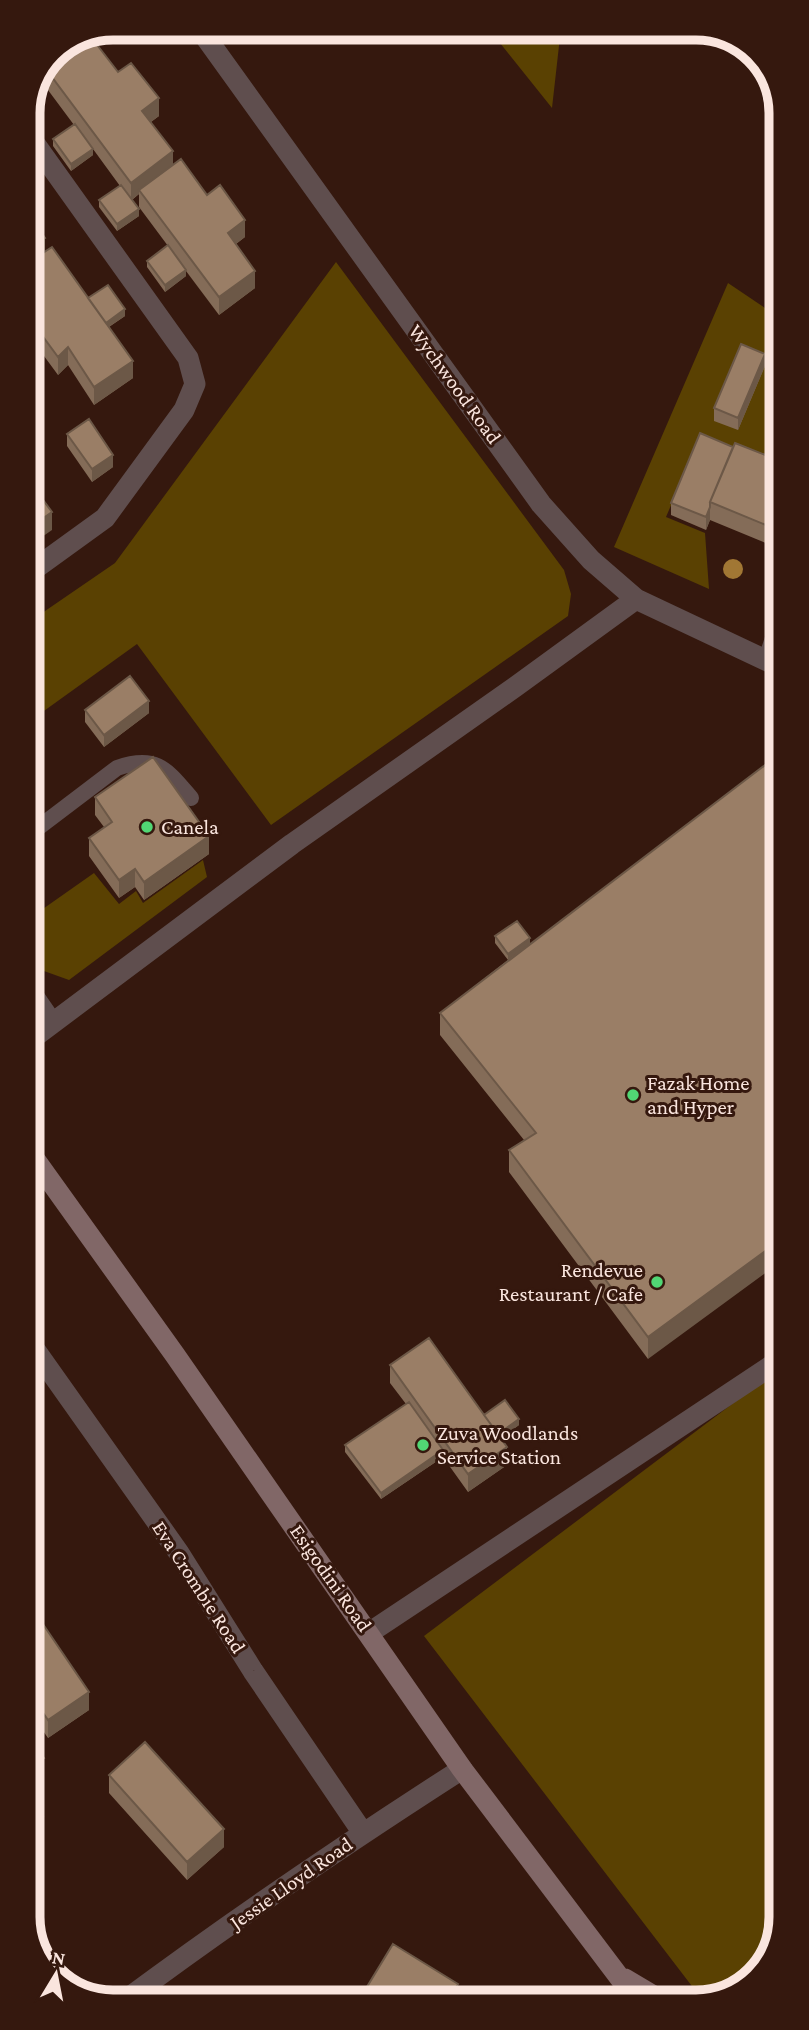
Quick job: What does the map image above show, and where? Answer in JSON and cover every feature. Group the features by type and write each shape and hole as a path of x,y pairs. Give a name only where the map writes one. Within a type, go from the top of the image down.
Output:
{"main road":[{"name":"Esigodini Road","path":"40,1166 160,1333 462,1769 629,1990"},
{"path":"617,1974 644,1990"}],"street":[{"name":"Wychwood Road","path":"208,40 541,504 591,560 636,600 769,661"},
{"path":"40,151 188,358 195,384 184,410 105,518 40,565"},
{"path":"40,1032 292,844 636,600"},
{"path":"40,1006 52,1023"},
{"name":"Eva Crombie Road","path":"40,1357 179,1553 253,1671 363,1833"},
{"path":"369,1633 769,1367"},
{"name":"Jessie Lloyd Road","path":"139,1990 363,1833 462,1769"}],"lane":[{"path":"40,826 117,768 128,764 158,765 167,769 191,798"}],"shaded area":[{"path":"498,40 560,40 552,108"},
{"path":"336,262 564,570 571,594 568,616 271,825 137,644 40,714 40,614 115,563"},
{"path":"728,283 769,311 769,471 698,442 666,517 705,533 709,589 614,547"},
{"path":"203,860 207,877 69,980 40,970 40,911 94,873 119,904 136,891 143,903"},
{"path":"769,1376 769,1917 761,1949 740,1975 719,1986 695,1990 424,1636"}],"building":[{"path":"96,43 118,72 131,63 159,98 142,111 173,151 131,183 51,76 65,58 85,46"},
{"path":"75,124 93,149 71,164 53,139"},
{"path":"181,159 207,195 220,185 245,220 228,233 255,271 219,297 139,190"},
{"path":"121,185 139,209 117,224 99,200"},
{"path":"168,245 186,270 165,285 147,261"},
{"path":"52,247 133,361 94,387 68,347 58,357 40,333 40,255"},
{"path":"108,285 125,309 106,323 88,298"},
{"path":"741,344 765,354 738,418 714,408"},
{"path":"89,419 113,455 92,469 67,434"},
{"path":"700,433 733,447 706,517 671,503"},
{"path":"735,443 769,456 769,526 710,502"},
{"path":"40,496 52,512 40,520"},
{"path":"130,676 149,701 104,735 85,710"},
{"name":"Canela","path":"153,757 209,836 144,882 135,869 119,880 89,838 112,822 95,797"},
{"name":"Fazak Home and Hyper","path":"769,762 769,1248 648,1337 509,1150 536,1133 440,1013"},
{"path":"517,921 530,938 508,954 495,936"},
{"path":"429,1338 507,1447 468,1474 390,1365"},
{"path":"505,1400 519,1419 498,1434 484,1415"},
{"path":"409,1402 443,1450 381,1493 345,1445"},
{"path":"40,1620 89,1692 48,1720 40,1708"},
{"path":"145,1742 224,1829 187,1862 109,1775"},
{"path":"393,1944 458,1984 454,1990 365,1990"}],"place":[{"name":"Canela","path":"147,827"},
{"name":"Fazak Home and Hyper","path":"633,1095"},
{"name":"Rendevue Restaurant / Cafe","path":"657,1282"},
{"name":"Zuva Woodlands Service Station","path":"423,1445"}]}
